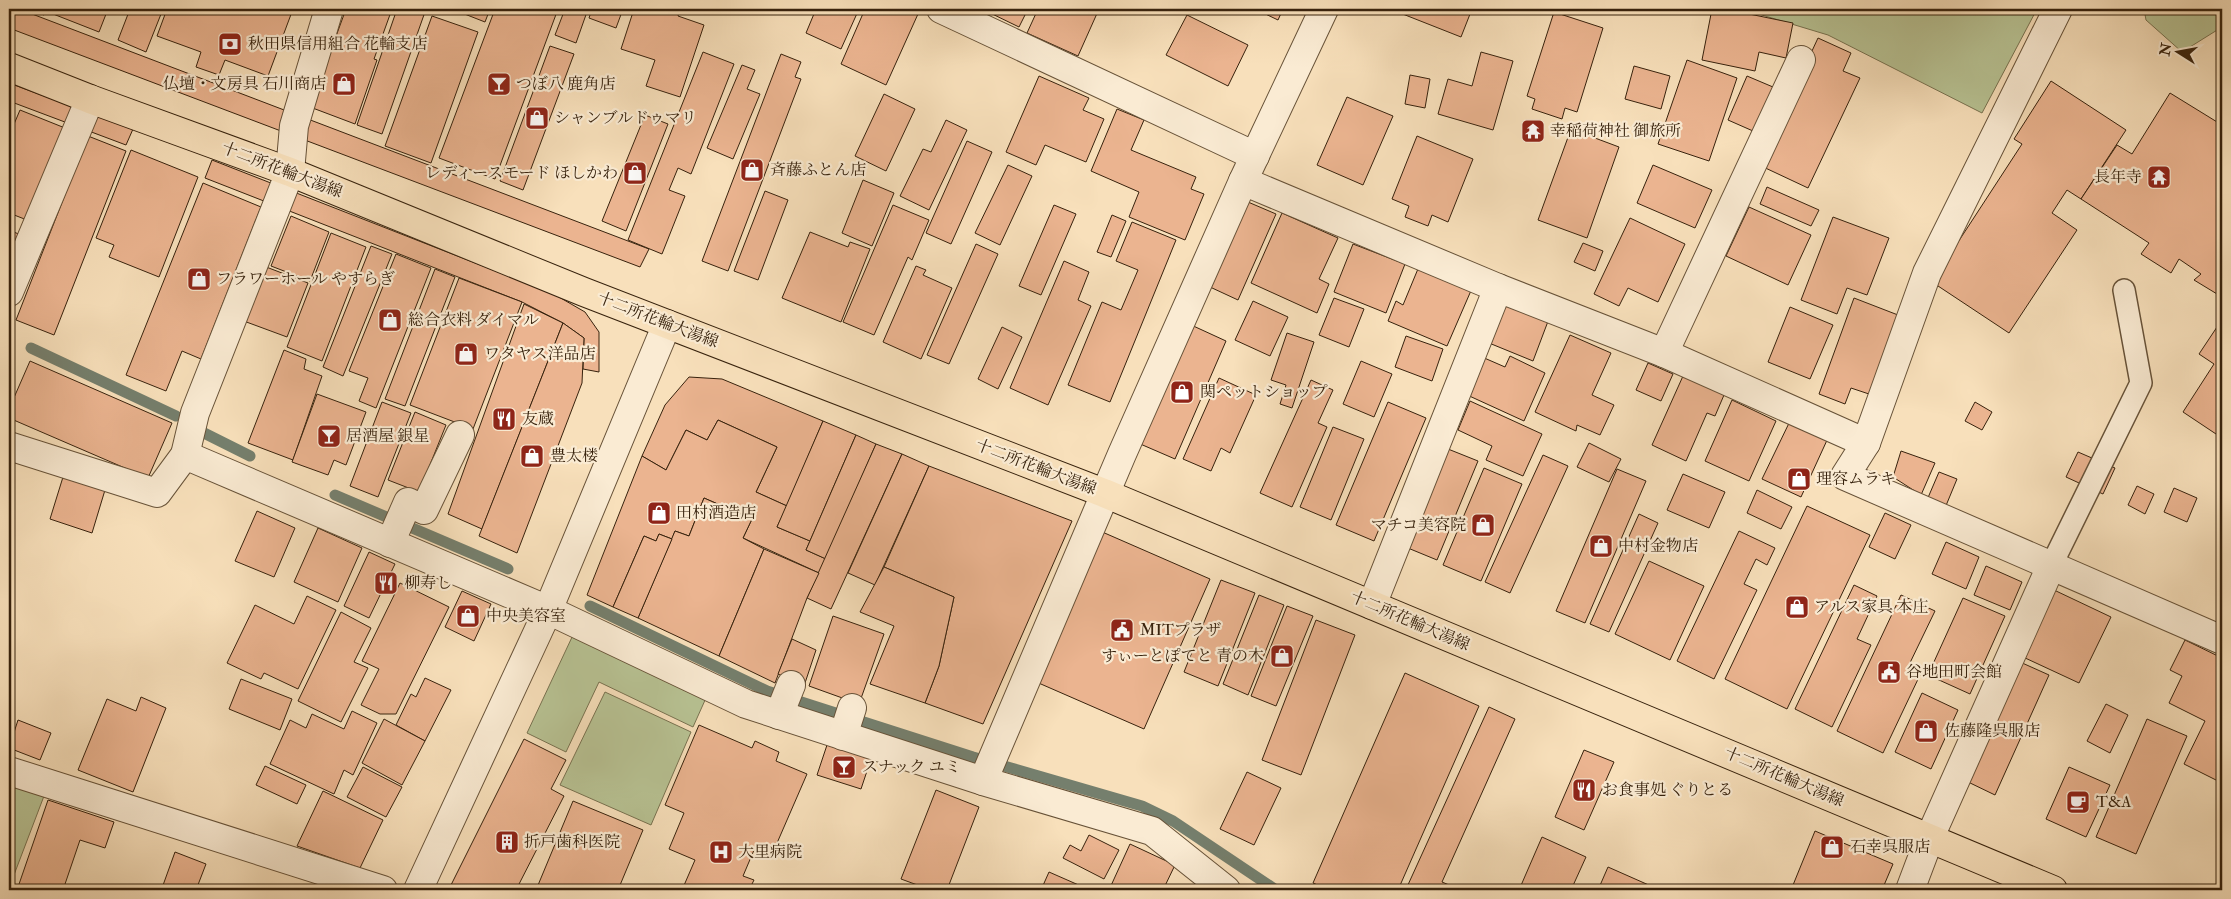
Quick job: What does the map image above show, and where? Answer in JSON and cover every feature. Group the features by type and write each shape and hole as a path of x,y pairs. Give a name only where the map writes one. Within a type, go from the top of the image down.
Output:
{"main road":[{"name":"十二所花輪大湯線","path":"9,67 90,99 290,172 667,324 1104,494 1930,837 2053,890"}],"street":[{"path":"9,446 156,494 185,455 196,413 290,172 294,126 329,9"},
{"path":"942,9 1255,156"},
{"path":"983,780 1104,494 1243,181 1324,9"},
{"path":"2058,9 1927,272 1866,443 1845,476 2222,640"},
{"path":"1664,353 1801,60"},
{"path":"9,292 90,99"},
{"path":"1243,181 1498,288 1664,353 1866,443"},
{"path":"1372,605 1498,288"},
{"path":"418,890 548,610 667,324"},
{"path":"390,541 408,502 424,510 460,435"},
{"path":"185,455 548,610 746,704 983,780 1152,831 1200,881 1226,890"},
{"path":"1910,890 1930,837 2051,566"},
{"path":"779,715 791,685"},
{"path":"844,736 852,708"},
{"path":"9,771 383,890"}],"lane":[{"path":"2051,566 2141,383 2124,290"}],"green space":[{"path":"1742,9 2037,9 1982,113 1828,35"},
{"path":"2144,9 2222,9 2222,27 2182,52 2146,20"},
{"path":"573,635 706,698 693,727 599,682 566,752 527,733"},
{"path":"605,692 691,732 651,825 560,785"},
{"path":"9,784 44,796 9,888"}],"building":[{"path":"9,9 19,9 649,249 640,267 9,28"},
{"path":"27,9 47,9 44,15"},
{"path":"49,9 108,9 99,32 48,12"},
{"path":"130,9 163,9 146,52 118,40"},
{"name":"秋田県信用組合 花輪支店","path":"167,9 293,9 268,76 225,60 219,75 196,67 201,52 157,36"},
{"name":"仏壇・文房具 石川商店","path":"346,9 392,9 374,59 377,60 355,124 310,107"},
{"path":"397,9 426,9 382,134 357,125"},
{"path":"463,9 490,9 485,22 462,13"},
{"name":"つぼ八 鹿角店","path":"495,9 558,9 495,179 439,158"},
{"path":"565,9 588,9 576,43 555,35"},
{"path":"592,9 623,9 616,28 589,18"},
{"path":"634,9 680,9 678,16 704,25 680,97 646,86 655,60 621,49"},
{"path":"816,9 859,9 841,49 806,33"},
{"path":"865,9 907,9 918,14 886,85 841,64"},
{"path":"982,9 1028,9 1019,27"},
{"path":"1038,9 1099,9 1078,56 1027,33"},
{"path":"1255,9 1283,9 1278,20"},
{"path":"1390,9 1472,9 1461,37"},
{"path":"1712,9 1725,9 1793,23 1786,58 1759,52 1755,71 1702,60"},
{"path":"1554,12 1603,28 1577,112 1565,108 1562,119 1532,109 1535,99 1527,96"},
{"path":"1187,15 1248,45 1228,86 1166,55"},
{"path":"432,16 478,32 431,163 385,146"},
{"path":"1818,38 1851,53 1843,71 1860,78 1808,188 1759,165"},
{"name":"シャンブルドゥマリ","path":"550,46 574,54 523,190 500,181"},
{"path":"703,52 734,64 691,174 678,168 669,190 685,196 662,254 628,240"},
{"path":"1481,52 1513,61 1493,130 1438,114 1448,79 1472,86"},
{"name":"斉藤ふとん店","path":"781,54 801,62 795,77 801,79 728,271 702,261"},
{"path":"1687,60 1737,78 1709,161 1658,144"},
{"path":"742,65 755,70 747,89 760,94 733,159 707,148"},
{"path":"1634,66 1670,76 1661,109 1625,99"},
{"path":"1410,75 1430,79 1425,108 1405,104"},
{"path":"1039,76 1089,98 1083,110 1104,119 1086,162 1045,145 1036,165 1006,152"},
{"path":"1747,76 1773,87 1753,131 1728,120"},
{"path":"2051,81 2126,130 2081,199 2067,190 2052,213 2077,230 2009,333 1932,282 2022,144 2014,139"},
{"path":"9,83 133,129 126,145 9,101"},
{"name":"長年寺","path":"2170,93 2222,125 2222,297 2194,280 2201,274 2179,259 2171,273 2141,254 2149,243 2081,199 2117,145 2132,154"},
{"path":"884,94 915,109 886,171 855,156"},
{"path":"1347,97 1393,116 1363,185 1317,165"},
{"path":"9,107 14,110 9,123"},
{"path":"1117,109 1144,120 1131,150 1196,177 1191,189 1204,194 1185,240 1129,217 1139,192 1091,171"},
{"path":"20,110 65,128 27,220 9,213 9,136"},
{"name":"レディースモード ほしかわ","path":"645,115 668,124 626,231 602,221"},
{"path":"946,120 967,130 929,210 900,196 923,149 931,152"},
{"path":"1571,129 1619,147 1587,238 1538,220"},
{"path":"88,136 126,151 54,335 16,320"},
{"path":"1417,136 1473,159 1448,222 1432,215 1428,226 1405,217 1409,206 1392,199"},
{"path":"967,141 992,152 951,244 926,233"},
{"path":"131,150 198,177 159,277 109,257 114,245 96,238"},
{"path":"212,160 552,293 585,312 599,332 599,372 583,369 584,338 563,323 522,302 205,178"},
{"path":"1008,165 1032,176 1000,245 975,233"},
{"path":"1653,165 1712,190 1695,228 1637,203"},
{"path":"863,180 894,193 872,246 842,233"},
{"name":"フラワーホール やすらぎ","path":"203,183 261,207 201,359 182,351 166,391 126,375"},
{"path":"1767,187 1819,210 1811,226 1760,204"},
{"path":"765,191 788,200 758,280 734,271"},
{"path":"1248,202 1276,214 1238,300 1210,287"},
{"path":"893,205 929,220 912,260 908,257 874,335 843,322"},
{"path":"1054,205 1076,214 1041,295 1019,286"},
{"path":"1749,207 1811,235 1788,285 1726,256"},
{"path":"1282,213 1338,238 1319,279 1329,284 1317,313 1251,283"},
{"path":"1112,215 1126,221 1111,257 1097,252"},
{"path":"291,216 329,232 310,281 271,266"},
{"path":"1833,217 1889,238 1867,295 1847,288 1837,314 1801,300"},
{"path":"1630,218 1685,244 1658,302 1628,288 1619,306 1594,294"},
{"path":"1132,222 1176,240 1110,402 1068,385 1102,302 1121,310 1138,270 1116,261"},
{"path":"9,230 21,235 9,263"},
{"path":"810,232 848,247 850,242 870,249 841,322 782,298"},
{"path":"331,233 366,247 322,361 287,347"},
{"path":"1583,243 1603,251 1595,271 1574,262"},
{"path":"976,244 998,254 949,364 927,355"},
{"path":"1353,244 1405,264 1386,313 1334,292"},
{"path":"371,246 392,254 343,376 323,367"},
{"name":"総合衣料 ダイマル","path":"396,254 431,268 376,408 359,401 368,378 349,371"},
{"path":"1064,261 1089,272 1078,300 1091,306 1048,405 1010,388"},
{"path":"1420,264 1473,286 1447,346 1388,321 1396,301 1403,305"},
{"path":"261,265 308,283 287,337 241,320"},
{"path":"916,266 926,270 923,275 952,288 921,359 883,342"},
{"path":"435,269 455,277 405,406 385,399"},
{"name":"ワタヤス洋品店","path":"459,278 522,302 473,429 410,405"},
{"path":"1334,298 1364,309 1349,347 1319,335"},
{"path":"1854,298 1898,315 1869,394 1851,388 1845,404 1819,394"},
{"path":"1507,299 1550,316 1533,361 1489,343"},
{"path":"1253,301 1288,317 1270,356 1235,340"},
{"name":"友蔵","path":"524,304 563,323 482,529 448,514"},
{"path":"1790,307 1833,325 1810,379 1768,362"},
{"path":"2221,321 2222,438 2183,412 2214,364 2199,354"},
{"name":"豊太楼","path":"563,323 584,338 582,383 517,553 479,536"},
{"name":"関ペットショップ","path":"1189,324 1226,341 1175,459 1138,443"},
{"path":"1002,327 1022,337 998,389 978,379"},
{"path":"1287,333 1314,342 1292,408 1280,404 1286,385 1271,380"},
{"path":"1570,335 1611,353 1592,395 1614,405 1600,435 1577,425 1576,431 1535,412"},
{"path":"1406,336 1443,349 1432,381 1395,367"},
{"path":"284,350 306,359 304,369 322,376 293,460 248,443"},
{"path":"1510,356 1545,373 1524,421 1465,394 1482,357 1505,367"},
{"path":"30,361 172,423 148,478 9,418 9,409"},
{"path":"1361,361 1392,374 1374,417 1343,404"},
{"path":"1648,363 1673,374 1661,401 1636,390"},
{"path":"1683,376 1724,395 1715,416 1707,413 1686,461 1652,445"},
{"path":"689,377 722,379 823,421 787,506 756,492 777,447 718,420 707,440 686,430 666,470 642,456 665,405"},
{"path":"1219,378 1256,395 1230,453 1221,448 1211,471 1183,459"},
{"path":"1311,380 1333,390 1318,423 1327,427 1292,507 1260,493"},
{"name":"居酒屋 銀星","path":"317,394 366,412 346,465 334,460 328,475 292,462"},
{"path":"1732,400 1776,421 1749,481 1705,461"},
{"path":"1470,401 1542,434 1523,476 1486,460 1492,446 1458,430"},
{"path":"382,402 411,413 378,497 350,486"},
{"path":"1388,402 1426,418 1374,541 1336,525"},
{"path":"1975,402 1992,412 1982,430 1965,421"},
{"path":"415,412 446,425 419,492 388,480"},
{"path":"1791,419 1828,438 1801,497 1762,479"},
{"name":"田村酒造店","path":"718,420 777,447 756,492 787,506 777,527 810,541 806,550 826,559 819,573 743,538 752,519 704,498 689,536 675,531 672,539 659,534 656,541 644,536 613,607 587,595 642,456 666,470 686,430 707,440"},
{"path":"823,421 856,435 810,541 777,527"},
{"path":"1333,427 1364,439 1331,520 1300,507"},
{"path":"856,435 876,444 826,559 806,550"},
{"path":"1589,443 1621,459 1609,482 1577,467"},
{"path":"876,444 902,454 831,609 807,598"},
{"path":"1443,447 1478,461 1437,560 1403,546"},
{"path":"1901,451 1935,463 1921,495 1893,477"},
{"path":"2078,452 2115,468 2103,494 2066,477"},
{"path":"902,454 929,466 875,585 848,573"},
{"path":"1543,455 1568,466 1510,593 1485,582"},
{"path":"929,466 1072,521 983,724 925,703 939,666 954,597 884,567"},
{"name":"マチコ美容院","path":"1484,468 1522,484 1481,581 1443,565"},
{"name":"中村金物店","path":"1617,469 1646,481 1585,623 1556,611"},
{"path":"1939,472 1957,479 1945,508 1927,500"},
{"path":"1683,474 1725,492 1709,528 1667,510"},
{"path":"63,477 105,490 92,533 50,519"},
{"path":"2137,486 2154,494 2145,514 2128,505"},
{"path":"2174,488 2197,498 2187,522 2164,512"},
{"path":"1757,490 1792,507 1781,529 1747,513"},
{"path":"704,498 752,519 743,538 764,549 719,656 638,618 675,531 689,536"},
{"name":"アルス家具 本庄","path":"1807,506 1870,535 1787,709 1725,679"},
{"path":"257,511 295,528 274,577 235,561"},
{"path":"1885,513 1911,525 1895,559 1869,547"},
{"path":"1639,514 1658,523 1609,632 1590,624"},
{"path":"318,528 362,548 338,602 294,582"},
{"name":"MITプラザ","path":"1100,531 1210,579 1144,729 1034,681"},
{"path":"1739,531 1775,548 1767,565 1756,559 1744,584 1757,590 1714,679 1677,661"},
{"path":"659,534 672,539 638,618 613,607 644,536 656,541"},
{"path":"1946,542 1979,557 1966,589 1932,574"},
{"path":"764,549 819,573 807,598 775,683 719,656"},
{"path":"369,552 395,564 369,618 344,606"},
{"path":"1649,561 1704,586 1670,660 1615,634"},
{"path":"1986,566 2022,582 2010,610 1974,595"},
{"path":"884,567 954,597 939,666 925,703 870,684 894,626 860,612"},
{"path":"1221,580 1255,593 1218,686 1184,672"},
{"path":"400,583 449,607 396,714 380,714 361,705 379,669 362,661"},
{"path":"1854,585 1877,596 1857,639 1871,645 1832,727 1795,709"},
{"path":"2054,590 2111,617 2079,683 2023,657"},
{"name":"中央美容室","path":"462,591 491,604 474,641 445,627"},
{"path":"1259,595 1284,605 1248,695 1223,684"},
{"name":"谷地田町会館","path":"1901,595 1935,611 1907,669 1920,675 1883,753 1837,731"},
{"path":"307,596 336,610 298,689 264,673 261,679 227,663 255,605 294,624"},
{"path":"1963,598 2005,616 1970,694 1928,675"},
{"name":"すぃーとぽてと 青の木","path":"1287,606 1313,616 1276,706 1251,696"},
{"path":"341,612 371,628 354,662 368,668 341,722 298,701"},
{"path":"833,616 884,634 859,704 809,686"},
{"path":"1316,620 1355,635 1301,775 1262,760"},
{"path":"792,639 816,650 804,686 778,674"},
{"path":"2185,640 2222,658 2222,783 2184,764 2205,721 2169,703 2182,676 2170,670"},
{"path":"2020,662 2049,675 1995,795 1966,781"},
{"path":"1405,673 1479,706 1398,890 1329,890 1313,883"},
{"path":"425,678 451,690 425,741 396,725 411,694 416,697"},
{"path":"241,679 292,699 280,730 229,709"},
{"name":"佐藤隆呉服店","path":"1922,693 1958,710 1931,769 1895,752"},
{"path":"141,697 166,708 133,792 78,770 107,699 136,711"},
{"path":"2106,704 2128,715 2110,753 2087,741"},
{"path":"1489,707 1515,719 1442,882 1461,890 1415,890 1407,887"},
{"path":"352,711 377,723 353,775 344,770 334,794 270,764 290,720 306,728 312,714 344,729"},
{"path":"384,719 425,741 402,785 362,763"},
{"path":"2147,719 2187,736 2136,854 2096,837"},
{"path":"18,720 51,733 40,760 9,748"},
{"name":"大里病院","path":"699,725 752,748 755,741 779,752 776,761 807,774 774,850 757,843 743,876 754,880 749,890 682,890 695,860 669,849 684,813 665,805"},
{"name":"折戸歯科医院","path":"524,739 566,760 551,789 564,796 516,890 456,890 450,887"},
{"name":"スナック ユミ","path":"827,745 871,759 861,789 817,775"},
{"name":"お食事処 ぐりとる","path":"1584,750 1614,762 1584,830 1555,817"},
{"path":"265,766 306,785 297,804 256,785"},
{"path":"363,767 402,787 386,817 347,797"},
{"name":"T&A","path":"2069,767 2110,785 2086,837 2046,819"},
{"path":"1247,772 1281,788 1254,845 1220,829"},
{"path":"936,790 979,807 947,890 931,890 901,879"},
{"path":"323,791 383,820 360,868 297,846"},
{"path":"48,800 114,822 105,848 80,840 63,890 17,890"},
{"path":"573,801 643,830 618,890 536,890"},
{"name":"石幸呉服店","path":"1815,831 1893,864 1882,890 1791,890"},
{"path":"1089,835 1119,850 1104,879 1063,858 1070,845 1081,851"},
{"path":"1542,837 1586,857 1571,890 1519,890"},
{"path":"1130,844 1175,865 1163,890 1109,890"},
{"path":"175,852 206,864 196,890 167,890 162,888"},
{"path":"1608,867 1660,890 1598,890"},
{"path":"1049,872 1090,890 1041,890"},
{"path":"285,885 303,890 282,890"}],"waterway":[{"path":"31,348 176,416"},
{"path":"200,431 250,456"},
{"path":"335,495 508,569"},
{"path":"590,606 767,691 973,757 1142,806 1173,821 1276,890"}],"place":[{"name":"秋田県信用組合 花輪支店","path":"230,44"},
{"name":"仏壇・文房具 石川商店","path":"344,84"},
{"name":"つぼ八 鹿角店","path":"499,84"},
{"name":"シャンブルドゥマリ","path":"537,118"},
{"name":"幸稲荷神社 御旅所","path":"1533,131"},
{"name":"斉藤ふとん店","path":"752,170"},
{"name":"レディースモード ほしかわ","path":"635,173"},
{"name":"長年寺","path":"2159,177"},
{"name":"フラワーホール やすらぎ","path":"199,279"},
{"name":"総合衣料 ダイマル","path":"390,320"},
{"name":"ワタヤス洋品店","path":"466,354"},
{"name":"関ペットショップ","path":"1182,392"},
{"name":"友蔵","path":"504,419"},
{"name":"居酒屋 銀星","path":"329,436"},
{"name":"豊太楼","path":"532,456"},
{"name":"理容ムラキ","path":"1799,479"},
{"name":"田村酒造店","path":"659,513"},
{"name":"マチコ美容院","path":"1483,525"},
{"name":"中村金物店","path":"1601,546"},
{"name":"柳寿し","path":"386,583"},
{"name":"アルス家具 本庄","path":"1797,607"},
{"name":"中央美容室","path":"468,616"},
{"name":"MITプラザ","path":"1122,630"},
{"name":"すぃーとぽてと 青の木","path":"1282,656"},
{"name":"谷地田町会館","path":"1889,672"},
{"name":"佐藤隆呉服店","path":"1926,731"},
{"name":"スナック ユミ","path":"844,767"},
{"name":"お食事処 ぐりとる","path":"1584,790"},
{"name":"T&A","path":"2078,802"},
{"name":"折戸歯科医院","path":"507,842"},
{"name":"石幸呉服店","path":"1832,847"},
{"name":"大里病院","path":"721,852"}]}
